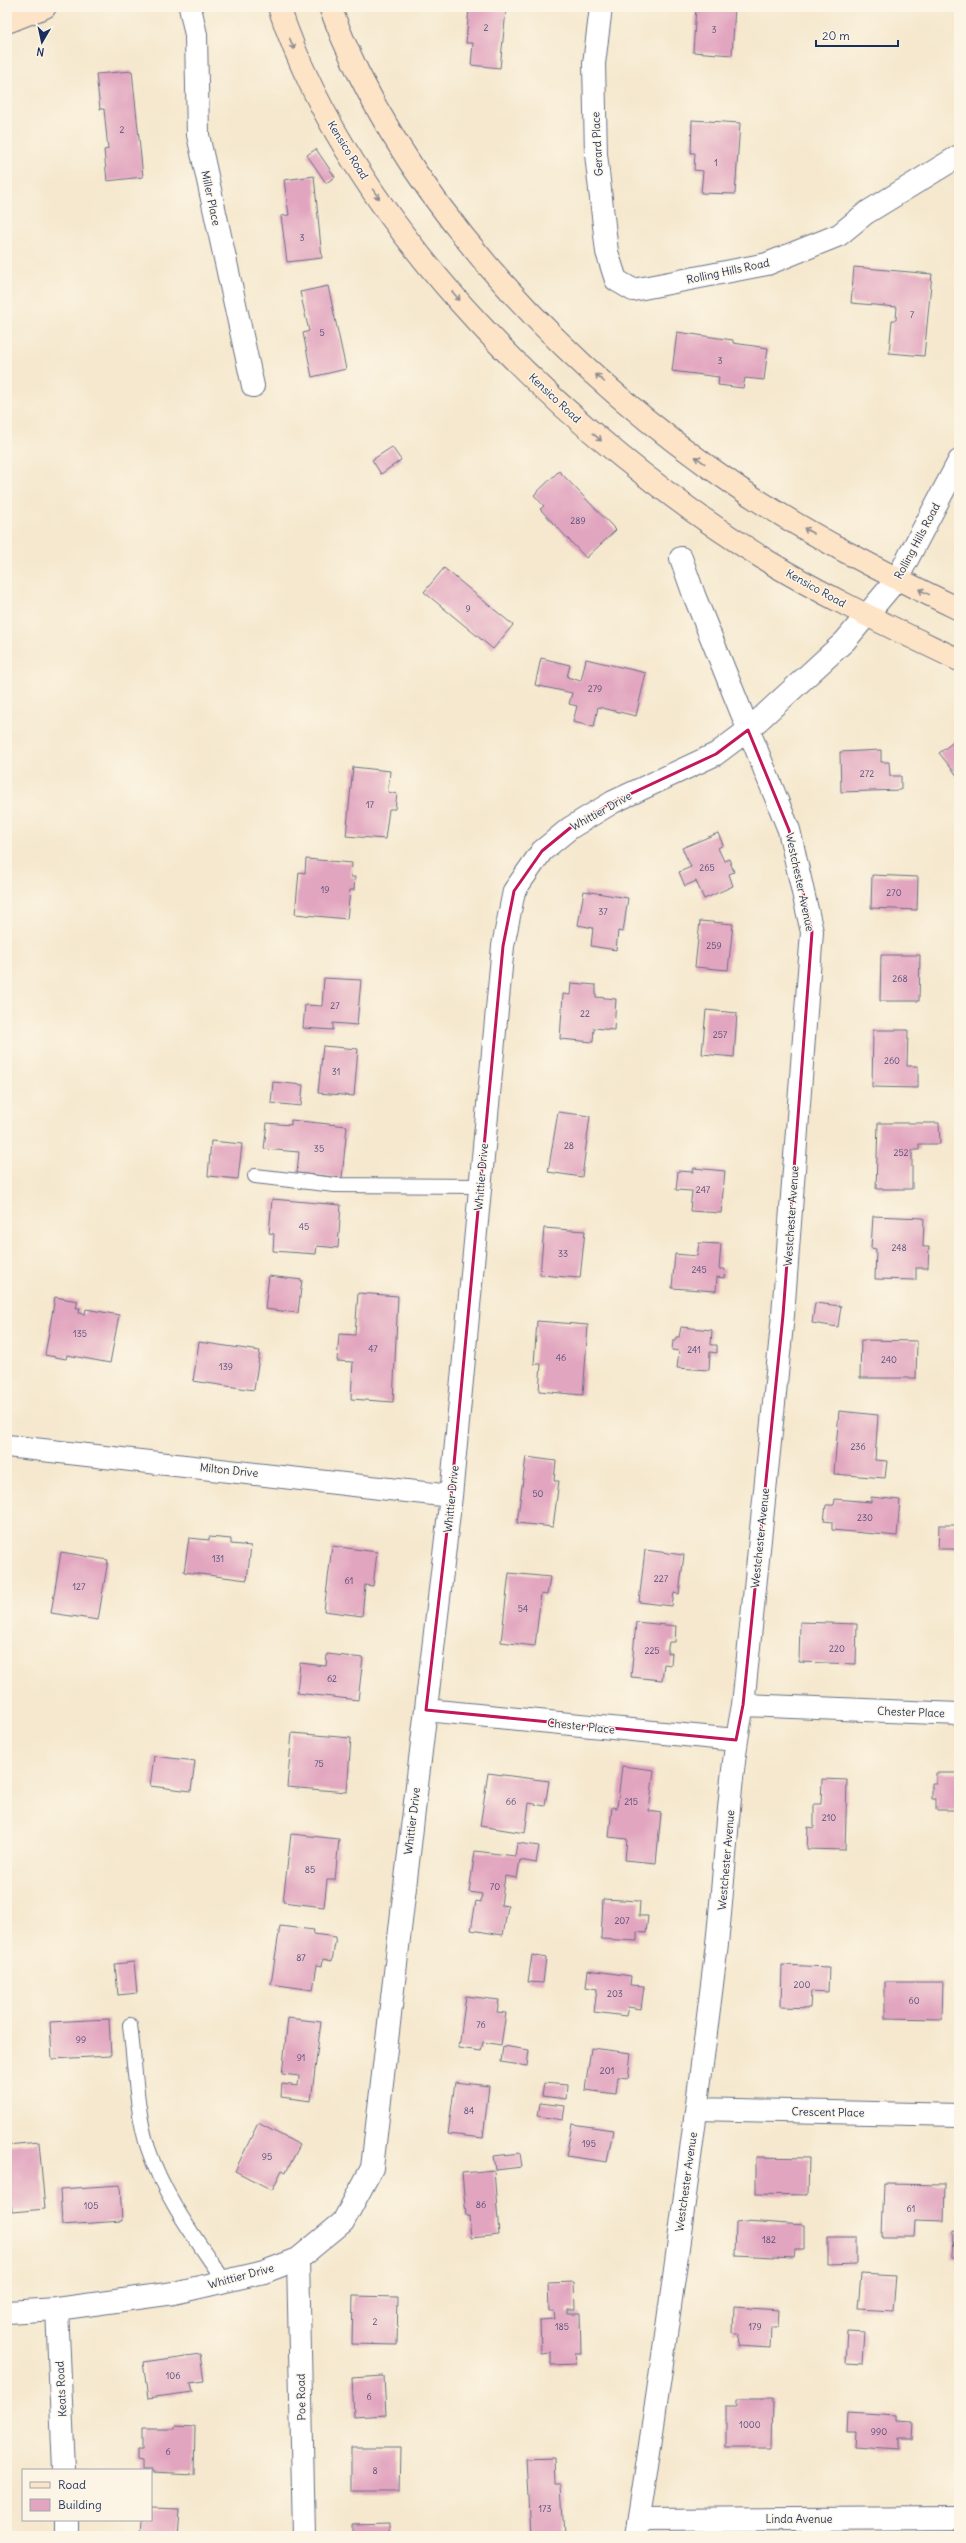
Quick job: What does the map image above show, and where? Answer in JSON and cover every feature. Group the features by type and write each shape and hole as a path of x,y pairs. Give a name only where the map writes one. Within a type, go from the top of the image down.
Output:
{"street":[{"path":"7,22 45,7"},
{"name":"Miller Place","path":"190,7 196,35 198,135 253,386"},
{"name":"Kensico Road","path":"279,7 306,74 352,158 405,234 488,332 577,419 674,497 770,562 868,616 959,660"},
{"path":"330,7 362,80 398,145 442,208 480,256 523,303 617,393 687,451 788,519 897,580 959,609"},
{"name":"Gerard Place","path":"601,7 594,64 596,154 607,252 616,280"},
{"name":"Rolling Hills Road","path":"616,280 633,290 767,264 839,235 866,213 959,156"},
{"name":"Rolling Hills Road","path":"883,598 897,580 959,461"},
{"name":"Westchester Avenue","path":"637,2528 697,2109 722,1908 736,1740 743,1705 783,1315 812,932 789,830 748,730 681,558"},
{"name":"Whittier Drive","path":"7,2312 57,2309 174,2294 264,2272 298,2259 343,2222 372,2168 452,1496 503,946 514,891 542,851 570,828 613,802 716,754 748,730 828,659 883,598"},
{"name":"Milton Drive","path":"7,1446 452,1496"},
{"name":"Chester Place","path":"743,1705 959,1714"},
{"name":"Chester Place","path":"426,1710 736,1740"},
{"name":"Crescent Place","path":"697,2109 959,2115"},
{"name":"Poe Road","path":"298,2259 304,2536"},
{"name":"Keats Road","path":"57,2309 64,2469"},
{"name":"Linda Avenue","path":"637,2528 959,2518"},
{"path":"67,2521 67,2536"}],"lane":[{"path":"255,1176 335,1186 481,1186"},
{"path":"130,2025 143,2131 148,2148 164,2188 225,2282"}],"highlighted area":[{"path":"748,730 789,830 812,932 783,1315 743,1705 736,1740 426,1710 451,1496 503,946 514,891 542,851 570,828 613,802 716,754"}],"building":[{"path":"469,7 506,11 500,68 471,65 473,43 466,43"},
{"path":"696,7 735,7 732,55 693,52"},
{"path":"132,71 143,177 107,181 104,150 108,149 104,109 100,109 96,74"},
{"path":"692,120 740,123 735,194 701,193 703,171 694,170 695,153 691,153"},
{"path":"316,149 335,177 326,183 307,155"},
{"path":"314,176 322,258 287,262 281,216 289,215 284,180"},
{"path":"854,267 932,274 924,356 889,353 892,320 896,320 897,307 851,303"},
{"path":"328,286 346,369 312,377 303,333 309,331 300,292"},
{"path":"677,332 733,340 733,343 768,348 764,380 745,378 743,388 718,385 719,377 672,371"},
{"path":"392,447 401,460 381,474 372,460"},
{"path":"559,471 616,530 586,558 540,509 544,506 534,495"},
{"path":"444,568 513,625 493,649 424,592"},
{"path":"541,658 570,665 567,677 581,681 586,659 646,673 636,716 598,707 594,727 573,722 577,706 569,704 572,693 535,685"},
{"path":"959,738 959,778 939,753"},
{"path":"881,750 881,762 889,762 890,776 901,776 901,790 841,792 840,752"},
{"path":"353,767 390,771 388,792 397,794 395,809 389,809 385,839 346,836"},
{"path":"718,833 723,845 718,848 724,861 729,859 734,872 729,874 733,886 704,899 696,881 685,886 679,872 691,867 682,848"},
{"path":"306,859 352,863 351,877 355,877 354,890 350,890 347,919 295,914 299,872 305,873"},
{"path":"872,875 918,877 917,910 871,908"},
{"path":"584,891 628,898 623,932 618,931 616,950 591,946 593,928 578,925"},
{"path":"700,921 733,924 728,970 695,967"},
{"path":"881,955 920,955 919,1001 880,1001"},
{"path":"324,978 361,980 357,1025 333,1023 333,1030 303,1028 305,1005 322,1006"},
{"path":"571,983 596,985 596,997 616,999 614,1030 594,1028 593,1042 560,1039 563,994 570,995"},
{"path":"706,1010 737,1013 734,1057 702,1054"},
{"path":"873,1030 908,1030 907,1066 918,1066 918,1088 872,1087"},
{"path":"323,1046 358,1049 354,1096 318,1093"},
{"path":"273,1082 303,1085 301,1106 271,1103"},
{"path":"558,1112 590,1116 582,1177 548,1172"},
{"path":"291,1120 347,1126 342,1178 297,1173 299,1152 264,1149 267,1123 291,1125"},
{"path":"878,1123 939,1123 940,1144 919,1144 919,1150 912,1150 912,1189 876,1189"},
{"path":"211,1141 242,1144 238,1179 208,1176"},
{"path":"694,1168 725,1171 721,1213 690,1211 692,1191 676,1190 678,1171 693,1172"},
{"path":"272,1199 341,1205 338,1248 317,1246 316,1254 273,1251 274,1234 269,1233"},
{"path":"873,1216 924,1218 923,1247 929,1247 928,1268 916,1268 916,1280 875,1279 876,1249 871,1248"},
{"path":"544,1228 585,1231 580,1278 540,1275"},
{"path":"699,1243 721,1244 719,1269 725,1269 724,1278 717,1277 716,1291 672,1288 675,1254 697,1256"},
{"path":"269,1276 302,1280 298,1313 265,1309"},
{"path":"358,1293 398,1296 393,1402 351,1399 353,1362 337,1361 339,1334 355,1335"},
{"path":"55,1297 78,1301 76,1308 80,1308 79,1313 85,1314 86,1309 119,1315 110,1363 67,1355 66,1359 45,1355"},
{"path":"815,1303 841,1306 838,1327 812,1323"},
{"path":"537,1321 588,1325 583,1395 539,1391 541,1364 534,1364"},
{"path":"681,1327 712,1330 711,1345 717,1345 717,1353 710,1352 709,1370 677,1368 679,1351 672,1350 673,1341 675,1341 676,1337 679,1337"},
{"path":"861,1340 917,1341 916,1378 860,1378"},
{"path":"199,1342 260,1351 254,1390 193,1381"},
{"path":"839,1411 878,1415 875,1460 887,1461 885,1478 834,1474"},
{"path":"526,1457 556,1461 554,1481 559,1481 553,1527 517,1523"},
{"path":"871,1497 900,1500 897,1536 832,1530 832,1522 824,1521 826,1505 834,1505 835,1499 871,1502"},
{"path":"939,1525 959,1525 959,1549 938,1549"},
{"path":"209,1537 231,1539 231,1544 251,1546 247,1580 184,1572 189,1538 209,1540"},
{"path":"332,1546 377,1552 373,1586 365,1585 362,1616 324,1611"},
{"path":"645,1550 684,1555 679,1594 674,1593 672,1606 639,1602"},
{"path":"61,1552 108,1560 98,1620 51,1613"},
{"path":"509,1573 550,1577 547,1595 541,1594 535,1646 501,1642"},
{"path":"958,1601 959,1642 957,1642"},
{"path":"636,1622 676,1626 675,1642 669,1642 667,1653 672,1653 671,1665 664,1664 662,1680 631,1677"},
{"path":"800,1622 857,1624 856,1664 799,1662"},
{"path":"327,1654 363,1658 358,1700 297,1693 300,1663 326,1666"},
{"path":"292,1733 351,1738 347,1792 287,1787"},
{"path":"154,1756 195,1761 191,1791 150,1786"},
{"path":"622,1766 654,1770 649,1811 661,1813 656,1863 625,1860 627,1839 609,1837 612,1807 617,1808"},
{"path":"488,1773 549,1781 545,1806 529,1803 525,1833 480,1826"},
{"path":"936,1773 959,1773 959,1810 936,1810 936,1799 932,1799 932,1783 936,1783"},
{"path":"822,1779 847,1780 845,1850 807,1849 808,1827 814,1828 814,1804 821,1804"},
{"path":"291,1834 339,1839 335,1880 327,1880 324,1907 283,1902"},
{"path":"517,1843 539,1846 536,1863 520,1860 517,1878 505,1876 501,1905 508,1906 503,1935 471,1930 476,1901 481,1902 482,1894 469,1892 475,1851 515,1856"},
{"path":"603,1899 640,1901 639,1916 648,1916 646,1933 637,1932 637,1941 601,1939"},
{"path":"280,1926 314,1930 313,1934 336,1937 332,1961 323,1959 322,1966 317,1965 313,1990 271,1984"},
{"path":"532,1955 546,1958 543,1983 528,1982"},
{"path":"134,1962 137,1993 118,1995 115,1964"},
{"path":"782,1965 829,1967 828,1992 811,1991 810,2008 781,2007"},
{"path":"588,1970 631,1976 630,1985 644,1986 641,2009 628,2007 626,2016 594,2012 597,1989 586,1987"},
{"path":"885,1982 943,1982 942,2019 885,2018"},
{"path":"466,1996 499,2000 497,2012 506,2013 501,2045 483,2042 481,2051 459,2048"},
{"path":"288,2018 321,2022 311,2101 281,2097 282,2084 298,2086 299,2076 282,2074"},
{"path":"109,2019 111,2056 52,2059 50,2022"},
{"path":"503,2046 529,2050 527,2066 501,2062"},
{"path":"591,2048 631,2053 628,2078 618,2077 616,2094 585,2090"},
{"path":"455,2082 489,2086 483,2138 448,2134"},
{"path":"544,2083 567,2085 566,2099 542,2096"},
{"path":"540,2103 565,2106 563,2120 538,2116"},
{"path":"258,2123 300,2145 286,2172 282,2170 272,2190 235,2171"},
{"path":"572,2124 613,2130 607,2162 566,2156"},
{"path":"39,2142 45,2209 12,2212 11,2205 7,2206 7,2145"},
{"path":"520,2153 522,2167 496,2170 494,2156"},
{"path":"756,2157 809,2158 808,2195 756,2194"},
{"path":"494,2170 499,2235 471,2238 469,2216 466,2216 462,2173"},
{"path":"884,2184 945,2185 944,2221 915,2220 914,2237 882,2237"},
{"path":"120,2185 122,2221 62,2225 60,2189"},
{"path":"745,2221 804,2225 804,2250 795,2250 794,2258 735,2255 736,2222"},
{"path":"953,2231 959,2232 959,2259 952,2258"},
{"path":"828,2237 856,2237 856,2265 828,2266"},
{"path":"861,2274 896,2276 893,2311 858,2309"},
{"path":"574,2282 575,2309 567,2309 567,2313 580,2313 581,2353 575,2353 576,2364 551,2365 551,2352 541,2353 540,2320 555,2319 554,2311 549,2311 548,2283"},
{"path":"353,2296 398,2297 397,2345 352,2344"},
{"path":"734,2307 779,2310 778,2327 771,2327 770,2348 738,2346 739,2333 733,2333"},
{"path":"847,2331 865,2332 863,2364 845,2363"},
{"path":"200,2354 204,2381 191,2383 193,2392 148,2398 143,2362"},
{"path":"384,2376 386,2415 354,2417 352,2378"},
{"path":"737,2399 773,2399 772,2448 726,2448 726,2406 737,2406"},
{"path":"848,2413 898,2416 898,2422 913,2423 912,2440 899,2440 899,2450 854,2447 855,2432 847,2432"},
{"path":"175,2426 195,2427 194,2475 152,2473 152,2469 142,2469 142,2461 137,2460 137,2449 142,2449 142,2429 175,2429"},
{"path":"351,2448 400,2448 399,2492 351,2492"},
{"path":"554,2458 555,2484 561,2484 564,2536 530,2536 526,2459"},
{"path":"152,2508 179,2509 177,2536 141,2536 142,2521 152,2521"},
{"path":"389,2523 389,2536 353,2536 353,2524"}]}
